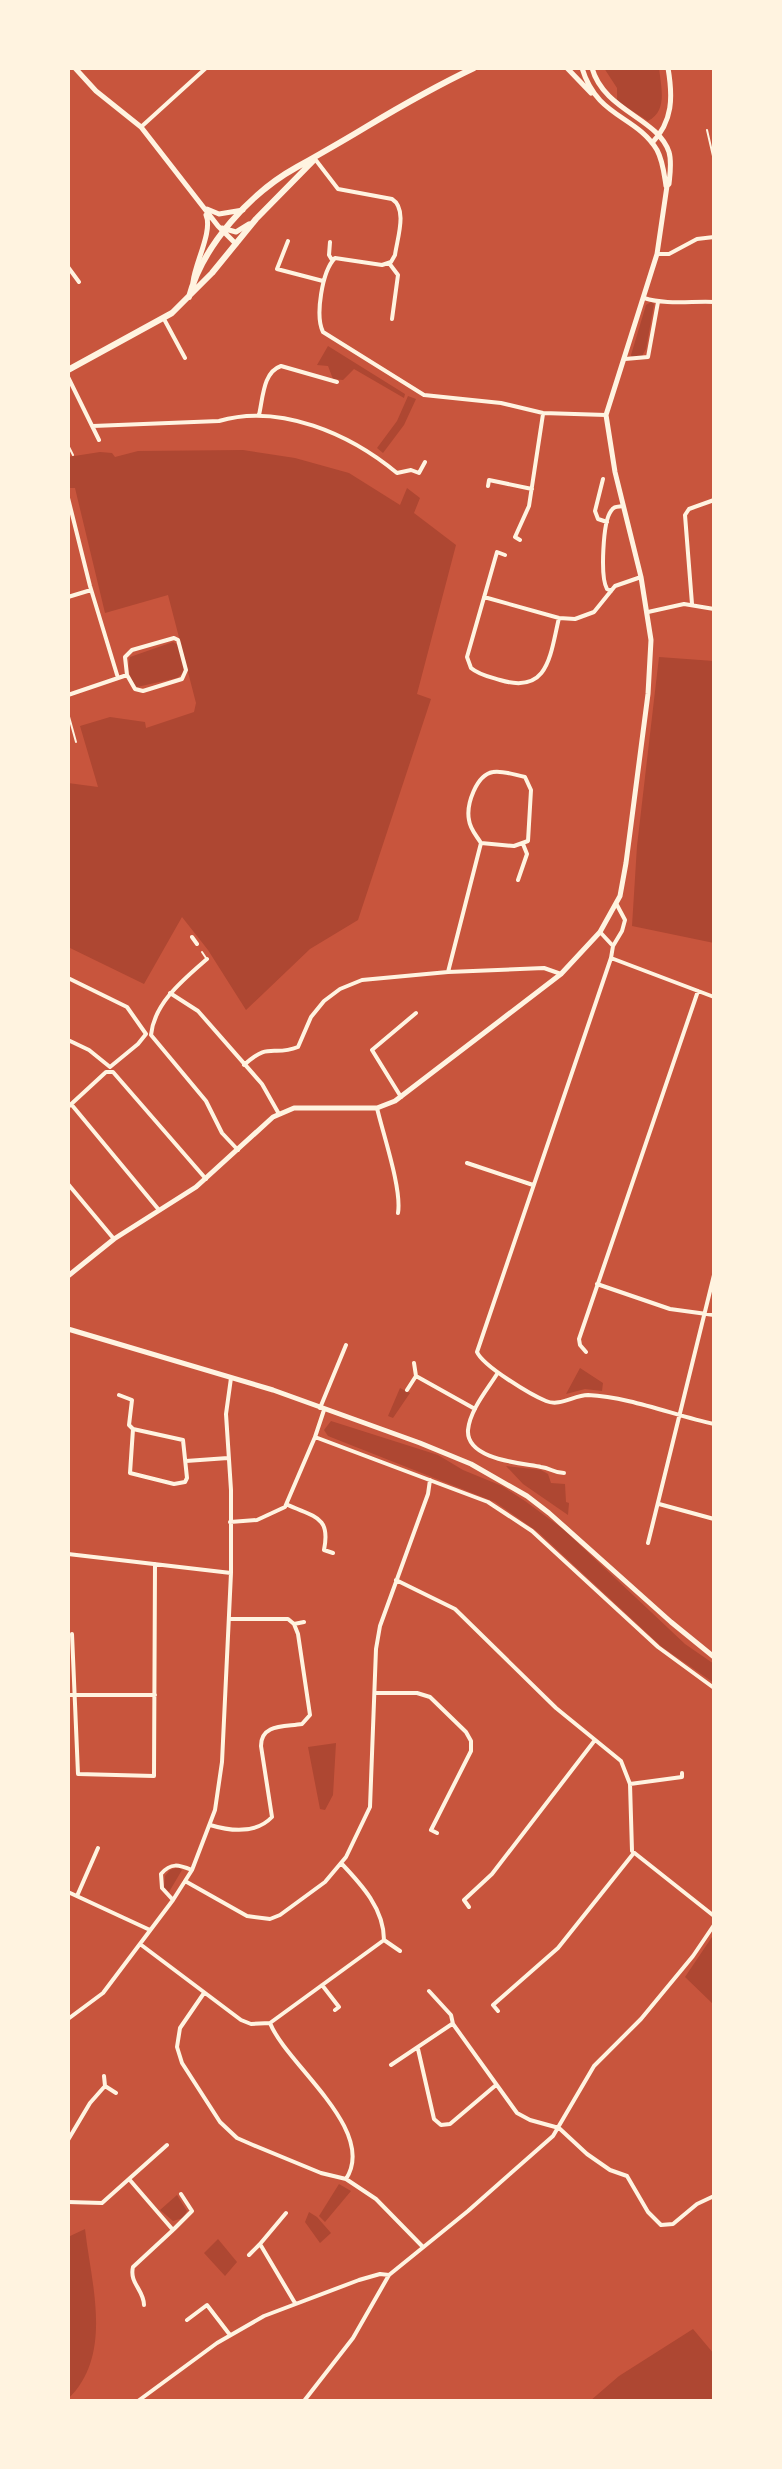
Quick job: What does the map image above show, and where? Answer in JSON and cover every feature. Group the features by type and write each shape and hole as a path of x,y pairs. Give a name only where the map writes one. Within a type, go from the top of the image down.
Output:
{"highway":[{"path":"189,297 210,250 259,194 296,167 315,159 404,104 474,68"},
{"path":"68,370 164,319 189,297 256,219 315,159"}],"street":[{"path":"75,68 96,91 141,127 218,226 236,244"},
{"path":"141,127 206,68"},
{"path":"567,68 595,96 652,143 662,163 667,186"},
{"path":"582,68 595,96"},
{"path":"68,1276 114,1239 206,1179 279,1114 294,1108 377,1108 401,1097 561,974 600,932 617,905 625,873 648,694 651,640 641,577 623,506 606,415 657,254 670,160 667,147 659,136 605,93 592,68"},
{"path":"652,143 666,126 670,113 668,68"},
{"path":"315,159 338,189 392,199 401,209 395,255 389,263 332,260"},
{"path":"200,203 210,212 219,214 245,209"},
{"path":"193,283 209,222 200,203"},
{"path":"226,231 236,232 256,219"},
{"path":"657,254 669,254 697,239 714,237"},
{"path":"288,241 277,269 323,281"},
{"path":"330,242 329,255 332,260"},
{"path":"332,260 323,281 322,330 386,374 424,395 501,403 543,413 606,415"},
{"path":"389,263 398,275 392,319"},
{"path":"68,267 79,282"},
{"path":"644,298 658,302 714,302"},
{"path":"625,359 648,357 658,302"},
{"path":"164,319 185,358"},
{"path":"259,415 269,375 275,368 281,366 337,382"},
{"path":"68,377 99,440"},
{"path":"509,533 518,539 528,512 543,413"},
{"path":"93,426 219,421 234,416 259,415 313,427 352,441 381,458 397,473 411,470 419,473 425,462"},
{"path":"490,472 489,483 533,489"},
{"path":"603,479 595,511 598,519 607,522"},
{"path":"68,498 91,590 118,678"},
{"path":"692,604 685,515 689,509 714,500"},
{"path":"611,591 604,585 602,572 607,522 615,507 623,506"},
{"path":"505,555 497,552 467,657 468,663 476,672 513,684 528,683 543,672 559,618"},
{"path":"484,597 566,620 588,616 600,607 611,591 641,577"},
{"path":"68,597 91,590"},
{"path":"648,612 692,604 714,609"},
{"path":"174,638 178,640 186,670 182,679 143,691 135,689 127,675 125,657 132,650 174,638"},
{"path":"68,695 127,675"},
{"path":"448,972 481,843 469,823 468,810 486,775 496,771 525,777 530,786 529,838 523,844 514,846 481,843"},
{"path":"518,880 527,854 523,844"},
{"path":"617,905 625,920 622,931 613,946 478,1348 481,1361 550,1403 590,1395 714,1424"},
{"path":"600,932 613,946"},
{"path":"192,937 197,944"},
{"path":"611,958 714,997"},
{"path":"68,1040 89,1050 107,1065 114,1066 148,1035 170,993 207,959"},
{"path":"244,1065 262,1050 298,1047 318,1007 333,994 362,980 544,968 561,974"},
{"path":"68,978 127,1007 206,1101 222,1133 238,1150"},
{"path":"586,1352 579,1339 698,991"},
{"path":"170,993 198,1011 268,1093 279,1114"},
{"path":"401,1097 372,1050 416,1013"},
{"path":"160,1211 70,1105 106,1072 113,1072 206,1179"},
{"path":"377,1108 395,1180 398,1213"},
{"path":"467,1163 533,1185"},
{"path":"68,1184 114,1239"},
{"path":"648,1543 714,1275"},
{"path":"597,1284 670,1309 714,1315"},
{"path":"68,1329 273,1390 471,1464 527,1496 714,1657"},
{"path":"230,1522 270,1516 288,1505 346,1345"},
{"path":"407,1390 416,1376 414,1363"},
{"path":"498,1373 475,1409 468,1432 472,1441 483,1452 503,1461 564,1473"},
{"path":"416,1376 475,1409"},
{"path":"68,2019 103,1993 173,1900 192,1870 210,1825 219,1791 231,1573 226,1414 231,1378"},
{"path":"119,1395 132,1400 129,1425 133,1429 183,1440 187,1478 180,1484 130,1473 133,1429"},
{"path":"315,1437 488,1502 526,1526 658,1647 714,1688"},
{"path":"186,1461 228,1458"},
{"path":"185,1881 247,1916 266,1920 280,1915 307,1896 325,1882 341,1863 370,1807 378,1634 428,1494 430,1480"},
{"path":"659,1504 714,1519"},
{"path":"288,1505 321,1520 327,1532 324,1550"},
{"path":"315,1547 333,1553"},
{"path":"68,1554 231,1573"},
{"path":"72,1634 71,1695 78,1774 154,1776 155,1564"},
{"path":"396,1580 455,1609 556,1708 621,1761 630,1784 630,1845 633,1853 714,1916"},
{"path":"210,1825 233,1831 260,1826 272,1817 261,1746 262,1734 268,1729 302,1724 310,1715 294,1624 288,1619 229,1619"},
{"path":"294,1624 304,1622"},
{"path":"375,1693 417,1693 430,1697 466,1732 471,1741 471,1751 429,1829 437,1833"},
{"path":"71,1695 155,1695"},
{"path":"464,1900 492,1874 595,1740"},
{"path":"630,1784 682,1775 684,1785"},
{"path":"77,1896 98,1848"},
{"path":"493,2005 558,1948 633,1853"},
{"path":"341,1863 376,1907 383,1922 384,1940"},
{"path":"173,1900 162,1888 161,1874 170,1866 179,1864 192,1870"},
{"path":"68,1892 150,1930"},
{"path":"460,1894 469,1907"},
{"path":"304,2401 353,2338 389,2275 468,2211 559,2128 594,2066 641,2019 693,1956 714,1925"},
{"path":"384,1940 400,1951"},
{"path":"140,1944 241,2020 251,2024 270,2023 384,1940"},
{"path":"322,1985 337,2009 345,2003"},
{"path":"429,1991 451,2015 453,2024 517,2113 559,2128 587,2154 610,2170 627,2176 648,2212 661,2225 673,2224 697,2204 714,2196"},
{"path":"204,1993 180,2028 177,2047 182,2063 220,2122 237,2138 321,2173 346,2179 376,2199 422,2246"},
{"path":"489,1999 498,2011"},
{"path":"270,2023 282,2043 336,2110 352,2150 351,2168 346,2179"},
{"path":"391,2065 453,2024"},
{"path":"418,2049 434,2119 441,2125 450,2124 496,2085"},
{"path":"68,2140 90,2103 105,2086 104,2076"},
{"path":"105,2086 116,2093"},
{"path":"68,2202 102,2203 167,2145"},
{"path":"129,2179 173,2230"},
{"path":"152,2298 144,2302 132,2279 133,2267 192,2211 181,2194"},
{"path":"249,2255 286,2213"},
{"path":"260,2244 295,2303"},
{"path":"138,2401 230,2335 264,2316 359,2280 380,2274 389,2275"},
{"path":"187,2320 207,2305 213,2296"},
{"path":"207,2305 230,2335"}],"lane":[{"path":"707,130 713,156"},
{"path":"68,445 73,455"},
{"path":"68,713 76,742"},
{"path":"202,952 207,959"}],"shaded area":[{"path":"604,68 659,68 662,98 654,117 648,121 617,101 617,88"},
{"path":"654,304 646,349 642,356 632,358 646,305"},
{"path":"328,346 405,394 404,398 354,369 343,380 333,379 328,366 317,365"},
{"path":"408,396 416,399 404,425 383,453 377,448 397,421"},
{"path":"243,450 295,458 349,473 400,505 407,488 420,498 414,513 456,545 417,694 431,699 358,920 310,949 246,1010 208,950 182,917 144,984 68,947 68,783 98,787 80,726 110,717 145,722 146,728 194,712 196,703 168,595 105,613 75,488 68,488 68,457 100,452 112,453 115,457 138,451"},
{"path":"173,642 178,645 183,673 177,678 137,687 129,673 130,657"},
{"path":"659,657 714,661 714,943 632,926 637,846"},
{"path":"580,1368 603,1383 602,1391 585,1389 566,1394"},
{"path":"400,1388 410,1393 393,1418 388,1416"},
{"path":"331,1421 438,1455 463,1470 502,1486 525,1501 563,1529 685,1644 714,1664 714,1683 662,1647 538,1532 495,1502 328,1436 324,1430"},
{"path":"506,1466 541,1470 548,1474 551,1483 565,1484 568,1515 523,1484"},
{"path":"336,1743 333,1795 325,1810 320,1809 308,1747"},
{"path":"179,1867 182,1870 169,1892 164,1887 165,1876"},
{"path":"714,1934 714,2005 685,1977"},
{"path":"339,2184 351,2191 325,2222 319,2216"},
{"path":"177,2195 187,2211 183,2218 173,2221 160,2210"},
{"path":"309,2212 331,2233 320,2243 305,2222"},
{"path":"85,2229 94,2295 95,2340 91,2361 82,2381 68,2399 68,2237"},
{"path":"218,2239 237,2262 225,2276 204,2253"},
{"path":"693,2329 714,2354 714,2401 590,2401 619,2376"}]}
